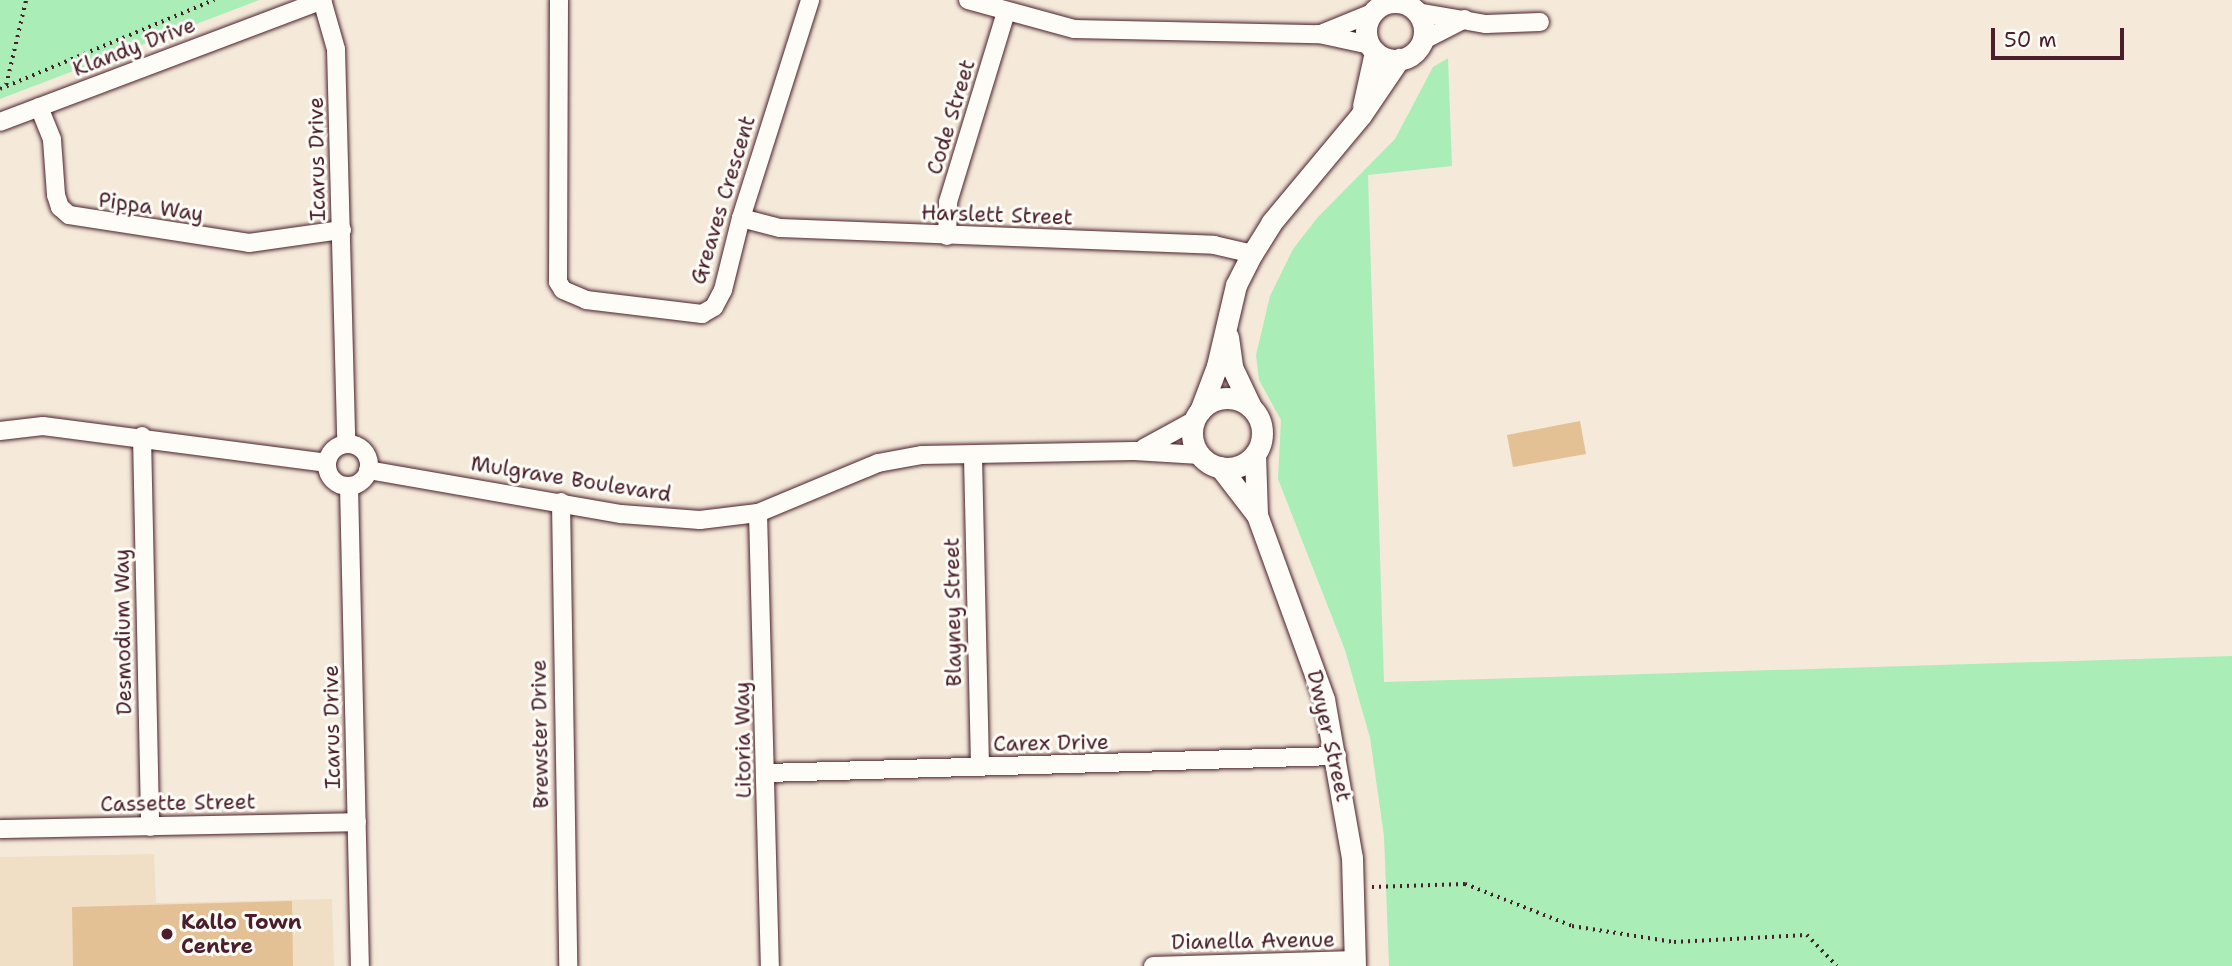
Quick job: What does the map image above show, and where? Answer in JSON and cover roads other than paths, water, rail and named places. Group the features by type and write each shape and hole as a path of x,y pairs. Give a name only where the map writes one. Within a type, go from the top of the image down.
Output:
{"street":[{"name":"Klandy Drive","path":"0,122 322,0"},
{"name":"Icarus Drive","path":"322,0 336,49 346,444"},
{"name":"Greaves Crescent","path":"559,0 558,268 563,290 586,300 702,314 713,307 723,289 741,218 810,0"},
{"path":"968,0 1074,29 1319,34 1399,59"},
{"path":"1319,34 1378,6 1395,2 1486,24 1540,22"},
{"path":"1361,115 1372,49 1366,29 1378,6"},
{"path":"1412,6 1423,26 1422,41"},
{"name":"Code Street","path":"947,236 948,202 1006,12"},
{"path":"1227,325 1232,368 1263,433 1255,454 1240,466 1220,467 1200,455 1192,438 1227,325 1236,285 1252,254 1271,223 1361,115 1399,59 1413,53 1422,41 1465,19"},
{"name":"Pippa Way","path":"39,107 52,140 56,195 60,207 69,215 249,243 342,230"},
{"name":"Harslett Street","path":"741,218 780,228 1214,245 1252,254"},
{"path":"1197,415 1224,398 1251,407"},
{"name":"Mulgrave Boulevard","path":"1134,451 1160,443 1197,415"},
{"path":"0,431 43,426 142,436 326,463"},
{"name":"Desmodium Way","path":"142,436 150,827"},
{"path":"346,444 364,452 368,470 361,481 349,486 332,480 326,463 333,450 346,444"},
{"name":"Mulgrave Boulevard","path":"368,470 664,519 758,513 878,463 922,455 973,457 1134,451 1200,455"},
{"name":"Dwyer Street","path":"1255,454 1256,515"},
{"name":"Blayney Street","path":"973,457 980,767"},
{"name":"Dwyer Street","path":"1220,467 1256,515 1310,650 1337,756 1352,858 1355,963"},
{"name":"Icarus Drive","path":"349,486 360,966"},
{"name":"Brewster Drive","path":"561,502 568,966"},
{"name":"Litoria Way","path":"758,513 767,773 770,966"},
{"name":"Carex Drive","path":"767,773 1337,756"},
{"name":"Cassette Street","path":"0,829 357,822"},
{"name":"Dianella Avenue","path":"1153,966 1355,963"}],"place":[{"name":"Kallo Town Centre","path":"167,934"}]}
